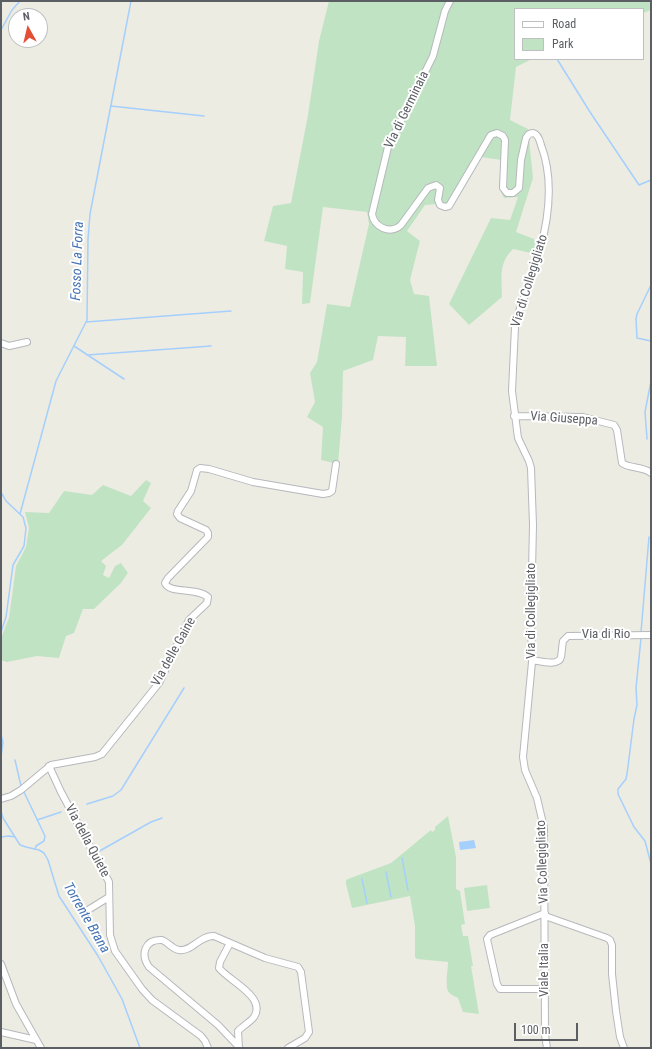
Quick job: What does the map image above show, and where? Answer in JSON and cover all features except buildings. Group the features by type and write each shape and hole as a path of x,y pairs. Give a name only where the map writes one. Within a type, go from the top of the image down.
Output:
{"street":[{"name":"Via di Germinaia","path":"375,222 373,210 388,147 433,56 445,11 450,1"},
{"name":"Via di Collegigliato","path":"375,222 378,225 388,229 399,227 428,188 433,185 440,188 438,200 440,205 445,207 449,206 489,138 491,135 497,133 503,136 505,140 504,188 507,193 511,194 515,192 519,185 521,160 526,138 528,134 531,133 537,136 545,155 548,169 548,209 545,231 515,327 512,391 518,438 529,461 532,472 532,660 524,757 527,775"},
{"path":"1,343 9,346 27,342"},
{"name":"Via Giuseppa","path":"514,416 583,417 614,425 617,430 622,463 627,466 643,469 651,473"},
{"name":"Via delle Gaine","path":"2,799 21,790 49,766 56,763 80,759 93,760 99,759 103,756 106,750 159,683 189,620 208,602 208,597 202,593 190,590 172,590 166,586 166,580 208,536 208,533 205,530 178,516 178,511 190,493 197,470 200,468 209,469 253,482 323,494 329,493 332,490 336,464"},
{"name":"Via di Rio","path":"532,660 558,662 561,657 563,641 568,636 651,635"},
{"name":"Via della Quiete","path":"49,766 108,880 110,936 117,954 149,997 201,1036 208,1048"},
{"name":"Via Collegigliato","path":"527,775 537,798 543,822 545,914 607,938 611,942 613,947 612,978 617,1020 620,1037 624,1048"},
{"path":"88,910 109,897"},
{"path":"545,914 492,934 488,936 487,939 497,984 500,989 546,989"},
{"name":"Viale Italia","path":"545,914 545,1035 547,1048"},
{"path":"239,1047 218,1025 152,970 145,961 144,954 145,949 148,946 158,940 164,940 173,948 180,950 191,947 208,936 217,937 265,958 297,966 300,970 309,1032 305,1038 288,1048"},
{"path":"230,943 220,962 219,968 253,997 257,1006 256,1013 238,1032 239,1047"},
{"path":"1,964 13,996 41,1048"},
{"path":"14,1035 30,1030"},
{"path":"1,1032 36,1040"}],"green space":[{"path":"329,1 651,1 651,10 644,13 644,8 514,8 514,60 530,60 516,67 510,120 528,129 533,178 516,232 534,239 537,245 535,254 513,249 505,260 503,266 502,297 469,325 449,304 491,218 510,220 518,197 504,198 499,187 501,160 481,157 449,203 425,205 407,231 420,241 410,280 414,294 429,296 437,366 405,366 406,337 378,336 373,360 343,371 342,417 338,464 321,460 323,427 307,417 315,402 310,373 317,362 327,304 350,307 369,224 367,212 323,207 310,303 302,304 303,272 285,269 287,246 264,241 273,206 291,203 308,115 319,41"},
{"path":"146,480 151,483 143,501 151,508 122,545 101,561 106,566 103,575 109,578 115,566 121,563 128,573 121,583 94,609 83,609 74,633 66,636 59,658 37,656 7,662 1,660 1,638 9,618 16,566 26,547 29,528 25,512 49,513 64,491 92,495 103,485 131,496"},
{"path":"448,816 456,857 456,889 460,891 465,924 461,925 463,936 468,936 473,966 471,966 479,1014 463,1012 458,998 448,991 448,962 417,959 415,957 415,926 410,896 352,908 346,884 346,880 348,879 391,863 431,830 432,832 435,830 435,827"},
{"path":"487,885 490,908 467,911 464,888"}],"water":[{"path":"474,840 476,848 460,850 459,842"}],"waterway":[{"path":"1,30 12,10 20,1"},
{"name":"Fosso La Forra","path":"20,514 56,381 87,320 88,239 90,214 131,1"},
{"path":"558,60 590,112 639,185 651,180"},
{"path":"111,106 204,116"},
{"path":"651,285 636,319 637,338 651,341"},
{"path":"86,322 231,311"},
{"path":"74,346 124,379"},
{"path":"87,355 211,346"},
{"path":"647,439 645,412 651,381"},
{"name":"Torrente Brana","path":"1,492 6,501 23,517 26,528 24,546 13,565 6,617 1,632"},
{"path":"641,632 649,537"},
{"path":"641,638 636,688 637,705 627,774 626,779 618,789 618,794 634,827 645,841 651,864"},
{"path":"87,804 113,796 121,790 184,688"},
{"name":"Torrente Brana","path":"1,735 3,742 1,757"},
{"path":"15,760 21,786"},
{"path":"24,792 45,836 44,841 36,846 35,849"},
{"name":"Torrente Brana","path":"1,811 3,818 20,845 39,850 44,853 48,860 59,896 98,956 122,999 140,1048"},
{"path":"37,820 61,812"},
{"path":"96,853 151,822 162,818"},
{"path":"1,837 15,837"},
{"path":"402,858 408,890"},
{"path":"386,872 391,897"},
{"path":"362,879 367,903"}]}
